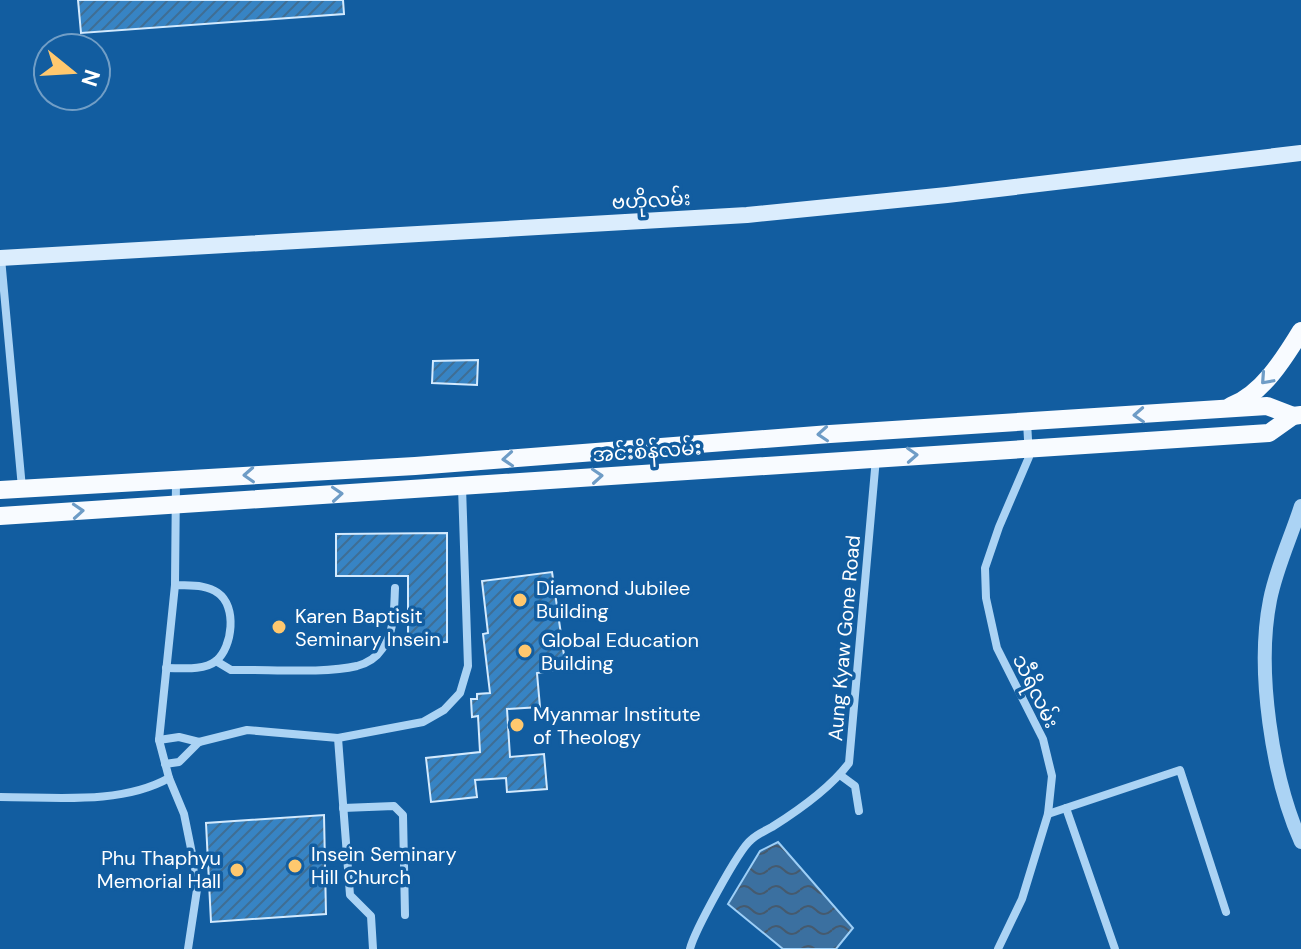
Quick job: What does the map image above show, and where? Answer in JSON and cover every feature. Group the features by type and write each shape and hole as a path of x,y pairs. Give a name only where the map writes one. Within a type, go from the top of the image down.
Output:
{"main road":[{"name":"ဗဟိုလမ်း","path":"0,258 747,215 1301,153"},
{"name":"အင်းစိန်လမ်း","path":"1217,411 1239,403 1261,386 1301,331"},
{"name":"အင်းစိန်လမ်း","path":"0,490 415,466 733,441 1267,406 1297,416"},
{"name":"အင်းစိန်လမ်း","path":"0,516 1269,433 1297,416"},
{"path":"733,441 736,467"},
{"path":"557,455 558,479"},
{"path":"415,466 415,489"}],"street":[{"path":"0,258 22,488"},
{"name":"သီရိလမ်း","path":"998,949 1022,899 1048,814 1052,776 1043,739 997,648 986,598 985,568 1029,457 1027,422"},
{"name":"Aung Kyaw Gone Road","path":"840,775 849,763 876,457"},
{"path":"176,479 175,585 159,740 169,778 184,814 198,883 188,949"},
{"path":"159,740 179,737 199,742 247,730 338,738 423,722 444,710 460,693 468,666 462,486"},
{"path":"1301,506 1270,598 1263,653 1277,773 1301,842"},
{"path":"166,668 201,667 216,661 228,645 228,606 221,594 206,587 175,585"},
{"path":"216,661 231,670 337,668 371,661 384,647 393,624 395,588"},
{"path":"338,738 350,895 371,916 373,949"},
{"path":"165,764 179,762 199,742"},
{"path":"1048,814 1180,770 1226,912"},
{"path":"690,949 712,901 748,841 774,826 840,775 855,786 859,811"},
{"path":"0,797 93,796 150,789 169,778"},
{"path":"343,808 394,806 403,815 405,915"},
{"path":"1066,808 1115,949"}],"water":[{"path":"778,842 853,928 836,949 783,949 728,904 760,851"}],"building":[{"path":"78,0 343,0 344,14 81,32"},
{"path":"478,360 477,385 432,383 433,361"},
{"path":"447,533 447,642 408,643 408,576 336,576 336,534"},
{"path":"552,572 566,669 537,673 540,707 507,709 510,757 544,754 547,789 507,792 506,778 475,780 477,797 431,802 426,758 480,752 478,716 472,717 471,699 477,699 477,694 490,693 483,634 488,633 482,581"},
{"path":"324,815 326,914 211,922 206,823"}],"place":[{"name":"Diamond Jubilee Building","path":"520,600"},
{"name":"Karen Baptisit Seminary Insein","path":"279,627"},
{"name":"Global Education Building","path":"525,651"},
{"name":"Myanmar Institute of Theology","path":"517,725"},
{"name":"Insein Seminary Hill Church","path":"295,866"},
{"name":"Phu Thaphyu Memorial Hall","path":"237,870"}]}
